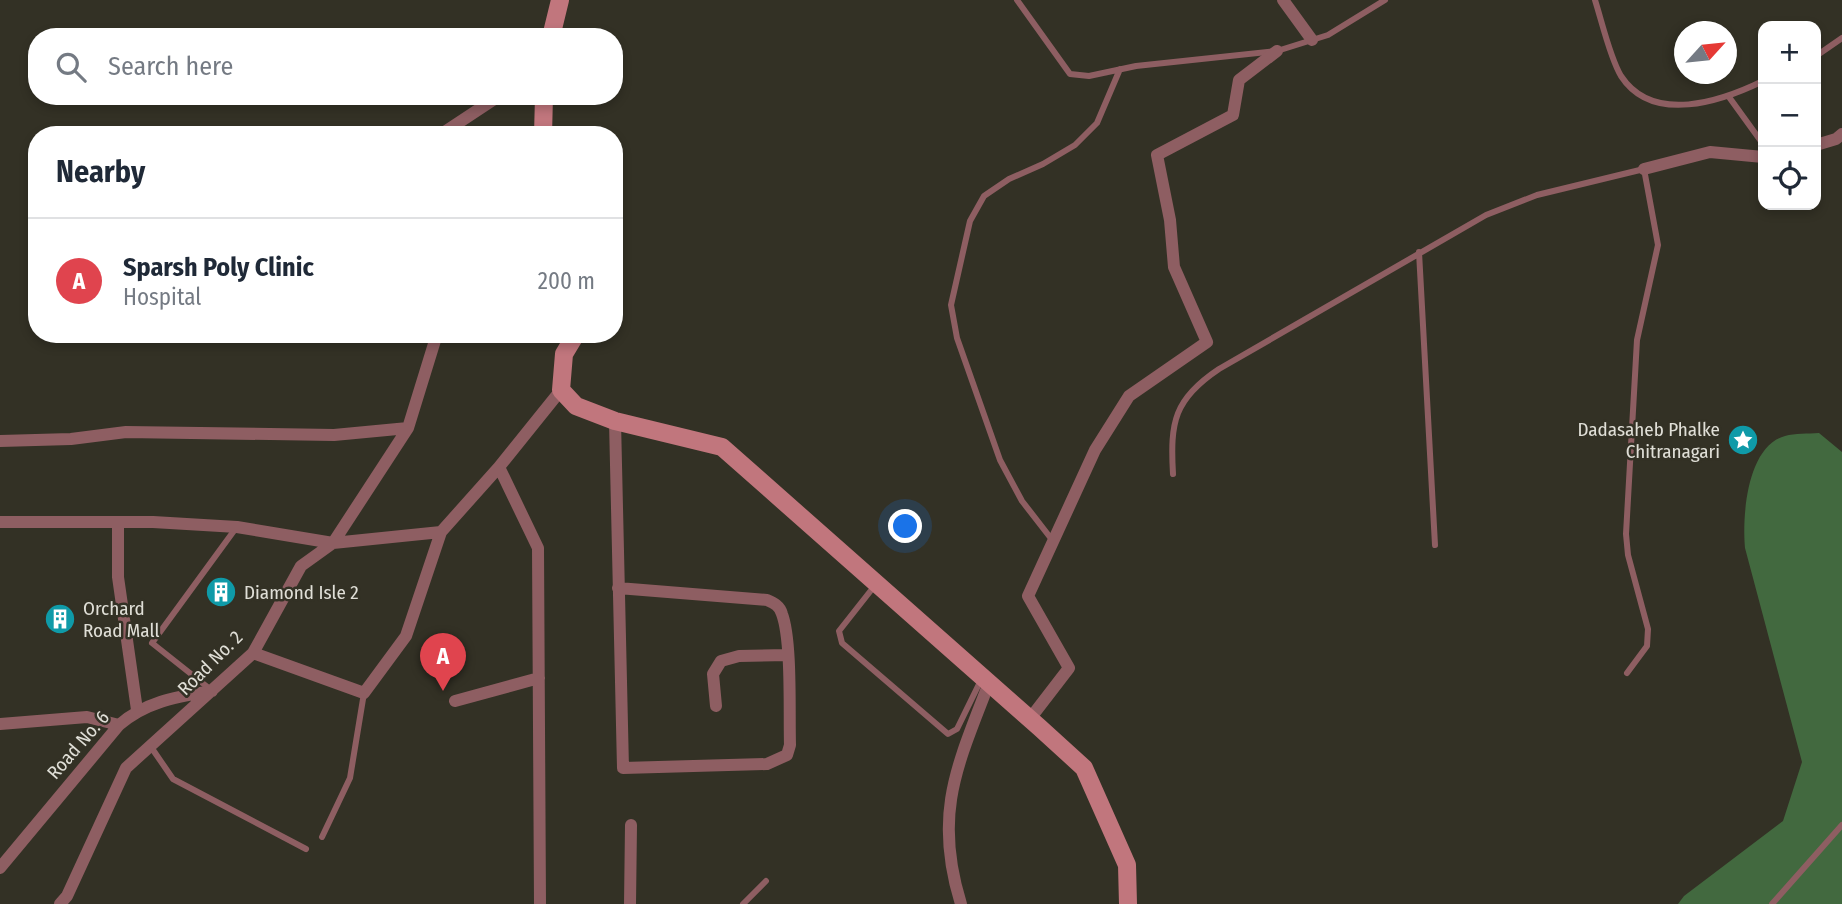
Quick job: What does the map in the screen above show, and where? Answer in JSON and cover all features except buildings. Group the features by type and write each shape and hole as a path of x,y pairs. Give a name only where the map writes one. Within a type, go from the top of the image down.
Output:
{"street":[{"path":"553,28 559,0"},
{"path":"1283,0 1312,40"},
{"path":"1029,720 1069,668 1028,596 1095,450 1129,397 1207,342 1174,267 1170,220 1157,155 1233,115 1239,80 1277,51"},
{"path":"454,126 485,105"},
{"path":"544,105 544,126"},
{"path":"1821,144 1842,134"},
{"path":"1644,169 1710,152 1758,157"},
{"name":"Road No. 2","path":"60,904 67,896 126,768 253,653 301,566 333,544 408,428 434,343"},
{"path":"253,653 364,693 406,636 441,532 499,467 561,390 564,354 571,343"},
{"path":"561,390 576,406 615,421 722,447 1084,768 1126,865 1128,904"},
{"path":"615,421 618,587 623,768 755,764 781,760 787,755 790,745 787,655 782,613 767,600 618,587"},
{"path":"0,440 71,439 126,432 334,435 408,428"},
{"path":"499,467 538,548 540,904"},
{"path":"0,522 118,522 237,527 333,544 441,532"},
{"path":"118,522 118,576 137,709"},
{"path":"716,706 713,674 721,661 739,656 787,655"},
{"path":"454,701 539,678"},
{"path":"961,904 947,850 948,814 958,764 986,680"},
{"name":"Road No. 6","path":"0,868 119,725 137,709 167,699 212,691"},
{"path":"0,724 87,717 119,725"},
{"path":"630,904 631,825"}],"lane":[{"path":"1017,0 1070,74 1089,76 1120,69 1277,51 1328,35 1385,0"},
{"path":"1595,0 1621,76 1643,97 1672,106 1729,97 1758,83"},
{"path":"1821,53 1842,38"},
{"path":"1053,541 1022,501 1000,460 957,338 951,305 970,221 984,196 1009,179 1075,145 1097,123 1120,69"},
{"path":"1729,97 1758,137"},
{"path":"1173,474 1171,440 1176,415 1186,396 1201,381 1486,215 1537,195 1644,169 1658,245 1637,340 1626,534 1633,576 1648,629 1647,646 1627,673"},
{"path":"1419,252 1435,545"},
{"path":"212,691 152,642 237,527"},
{"path":"877,583 839,631 842,643 948,734 957,729 986,680"},
{"path":"322,836 350,778 364,693"},
{"path":"151,747 173,779 306,849"},
{"path":"1772,904 1842,825"},
{"path":"743,904 766,881"}],"green space":[{"path":"1819,433 1842,452 1842,904 1678,904 1684,896 1783,821 1802,762 1745,548 1744,534 1746,501 1755,467 1762,453 1772,442 1785,436"}],"place":[{"name":"Dadasaheb Phalke Chitranagari","path":"1743,440"},
{"name":"Diamond Isle 2","path":"221,592"},
{"name":"Orchard Road Mall","path":"60,619"},
{"name":"Sparsh Poly Clinic","path":"443,691"}]}
